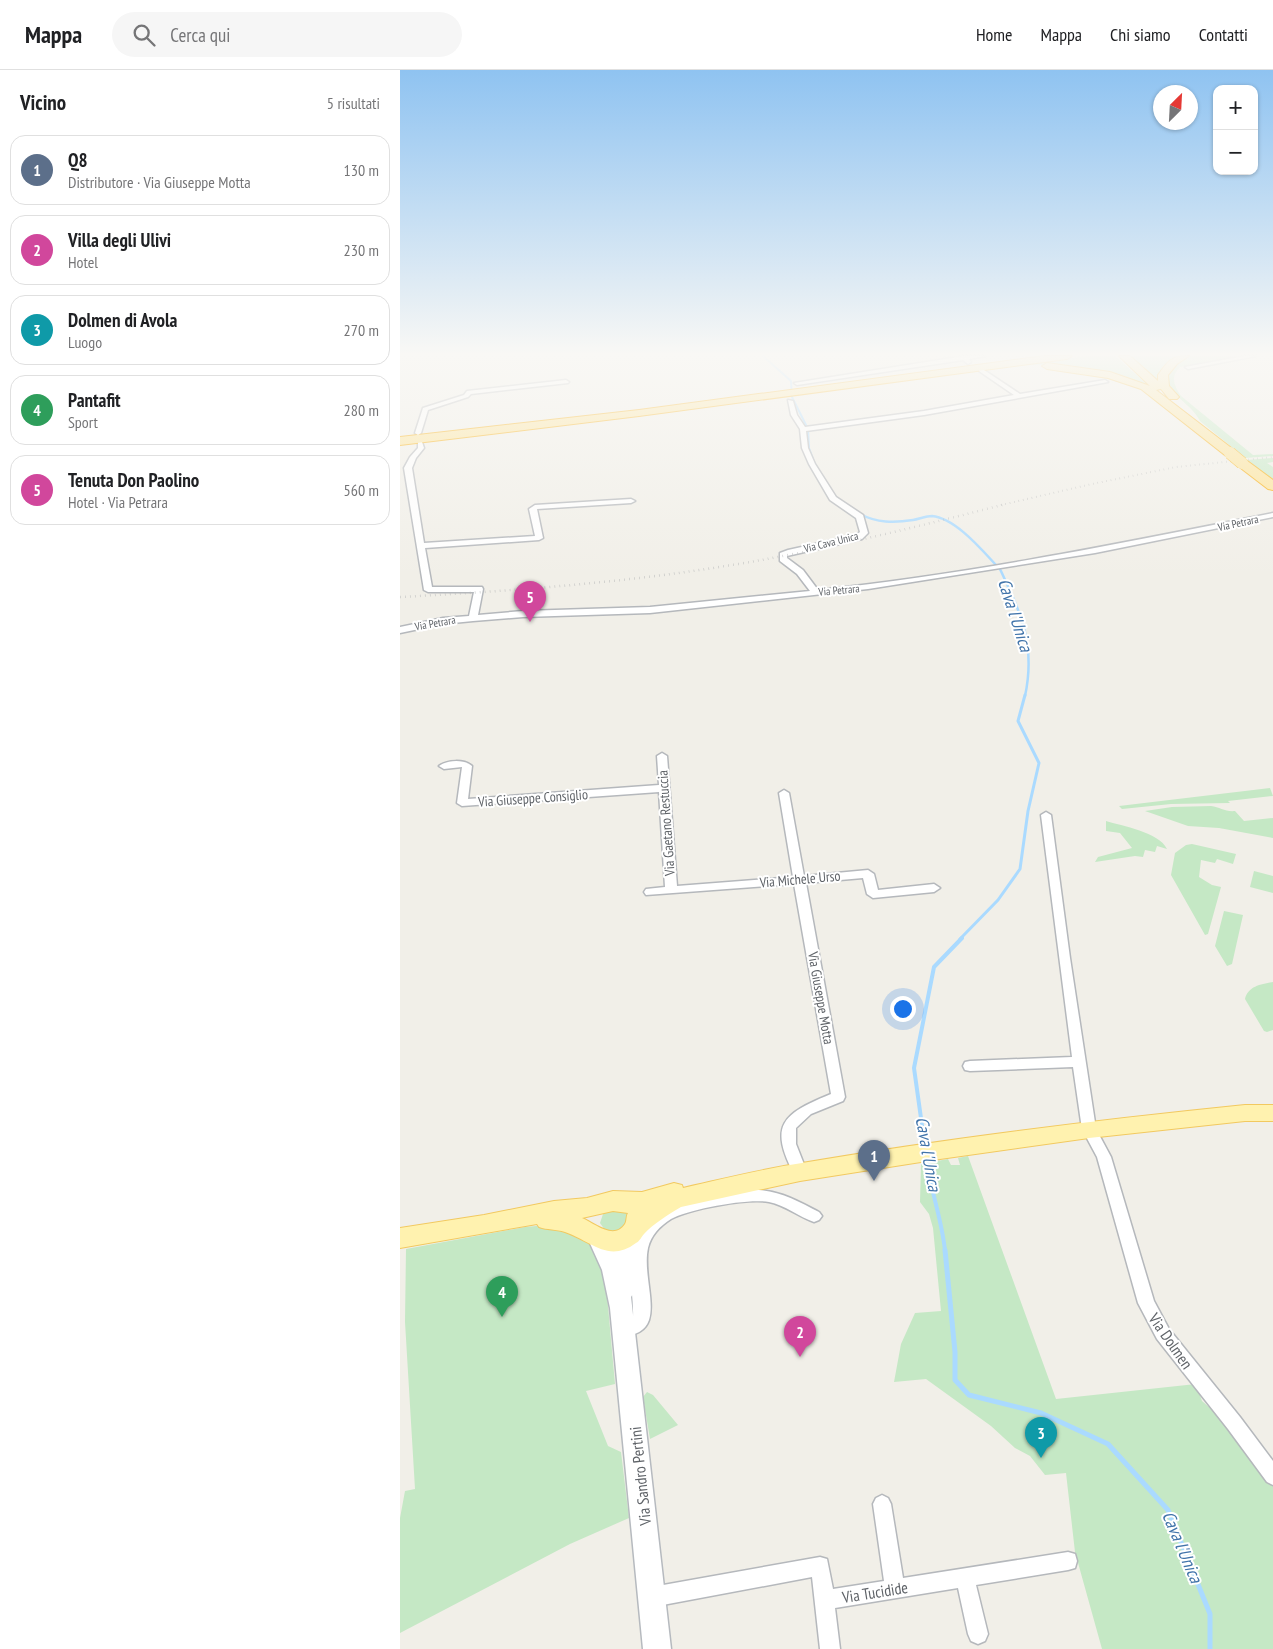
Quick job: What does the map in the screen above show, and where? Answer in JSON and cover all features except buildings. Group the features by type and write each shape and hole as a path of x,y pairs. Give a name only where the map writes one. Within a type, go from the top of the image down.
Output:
{"highway":[{"path":"400,440 499,430"},
{"path":"1203,430 1273,486"}],"main road":[{"path":"1246,1113 1273,1107"},
{"path":"484,1225 557,1220 570,1223 596,1237 614,1242 630,1235 661,1207 676,1199 800,1172 1089,1129 1246,1113 1273,1113"},
{"path":"400,1238 484,1225 554,1211 587,1208 605,1203 620,1201 628,1203 642,1202 681,1190 719,1189"},
{"path":"596,1237 590,1228 589,1221 597,1208 605,1203"},
{"path":"628,1203 636,1210 638,1216 636,1228"}],"street":[{"name":"Via Cava Unica","path":"803,430 805,448 812,464 833,498 860,517 864,533 859,537 788,552 783,555 783,559 800,572 815,592"},
{"path":"420,443 421,448 413,457 408,468 428,590 478,589 473,618"},
{"path":"420,546 539,538 533,509 535,508 631,501"},
{"name":"Via Petrara","path":"400,630 443,621 473,618 523,614 650,610 868,587 1186,534 1273,515"},
{"name":"Via Gaetano Restuccia","path":"662,756 671,890"},
{"name":"Via Giuseppe Consiglio","path":"444,766 462,764 467,766 462,803 664,788"},
{"name":"Via Giuseppe Motta","path":"784,793 838,1097 797,1116 790,1124 788,1134 800,1172"},
{"path":"1046,814 1089,1129"},
{"name":"Via Michele Urso","path":"650,892 868,874 873,894 934,888"},
{"path":"970,1066 1080,1062"},
{"name":"Via Dolmen","path":"1089,1129 1104,1157 1146,1304 1163,1334 1234,1423 1273,1476"},
{"path":"625,1330 636,1326 641,1319 637,1267 644,1235 653,1223 667,1214 681,1208 757,1195 782,1200 814,1216"},
{"path":"622,1304 625,1262 636,1228"},
{"path":"596,1237 610,1261 622,1304"},
{"name":"Via Sandro Pertini","path":"622,1304 657,1649"},
{"path":"882,1504 895,1589"},
{"name":"Via Tucidide","path":"652,1597 820,1566 825,1600 1068,1561"},
{"path":"965,1578 978,1634"},
{"path":"825,1600 830,1649"}],"green space":[{"path":"1211,430 1222,430 1253,455 1273,454 1273,456 1245,458"},
{"path":"1273,458 1273,462 1267,463 1273,467 1273,481 1246,460"},
{"path":"1270,788 1273,796 1228,801 1230,803 1171,804 1122,809 1119,806"},
{"path":"1211,806 1235,811 1244,821 1273,818 1273,838 1219,828 1188,826 1145,811 1172,807"},
{"path":"1106,821 1148,834 1163,843 1167,849 1157,846 1155,852 1145,850 1143,857 1135,856 1095,862 1098,857 1132,848 1120,833 1106,831"},
{"path":"1192,844 1236,854 1233,864 1217,859 1215,863 1201,860 1199,877 1212,885 1221,887 1208,934 1205,935 1171,875 1175,853 1186,845"},
{"path":"1254,871 1273,876 1273,893 1250,887"},
{"path":"1224,911 1243,915 1232,964 1227,966 1215,946"},
{"path":"1273,982 1273,1030 1267,1032 1264,1031 1245,999 1252,988"},
{"path":"968,1156 1056,1399 1196,1384 1202,1401 1218,1415 1273,1486 1273,1649 1102,1649 1075,1552 1066,1473 1045,1475 1030,1456 1015,1448 991,1426 926,1379 894,1382 901,1344 915,1313 941,1311 933,1228 929,1214 920,1202 921,1164 948,1159 951,1165 960,1165 958,1158"},
{"path":"612,1209 627,1212 629,1215 628,1224 615,1233 605,1230 600,1223 603,1214"},
{"path":"562,1226 594,1246 600,1258 606,1284 615,1384 586,1391 608,1446 621,1452 629,1518 570,1544 400,1633 400,1518 405,1491 415,1489 405,1322 406,1249 525,1227"},
{"path":"647,1392 653,1395 678,1425 650,1439 643,1397"}],"waterway":[{"name":"Cava l'Unica","path":"808,430 809,448 816,467"},
{"name":"Cava l'Unica","path":"860,514 873,519 892,522 915,520 930,516 941,518 950,522 967,535 996,565"},
{"name":"Cava l'Unica","path":"1000,569 1020,616 1027,645 1029,661 1025,696"},
{"name":"Cava l'Unica","path":"960,939 998,900 1020,869 1028,811 1039,763 1018,721 1025,695"},
{"name":"Cava l'Unica","path":"925,1147 914,1068 934,967 962,938"},
{"name":"Cava l'Unica","path":"927,1159 945,1251"},
{"name":"Cava l'Unica","path":"945,1250 955,1352 955,1380 969,1395 1041,1413 1108,1444 1168,1510 1210,1614 1210,1649"}],"railway":[{"path":"1001,505 1176,467 1273,457"},
{"path":"400,597 566,586 732,565 836,545 1006,504"}],"place":[{"name":"Tenuta Don Paolino","path":"530,622"},
{"name":"Q8","path":"874,1181"},
{"name":"Pantafit","path":"502,1317"},
{"name":"Villa degli Ulivi","path":"800,1357"},
{"name":"Dolmen di Avola","path":"1041,1458"}]}
